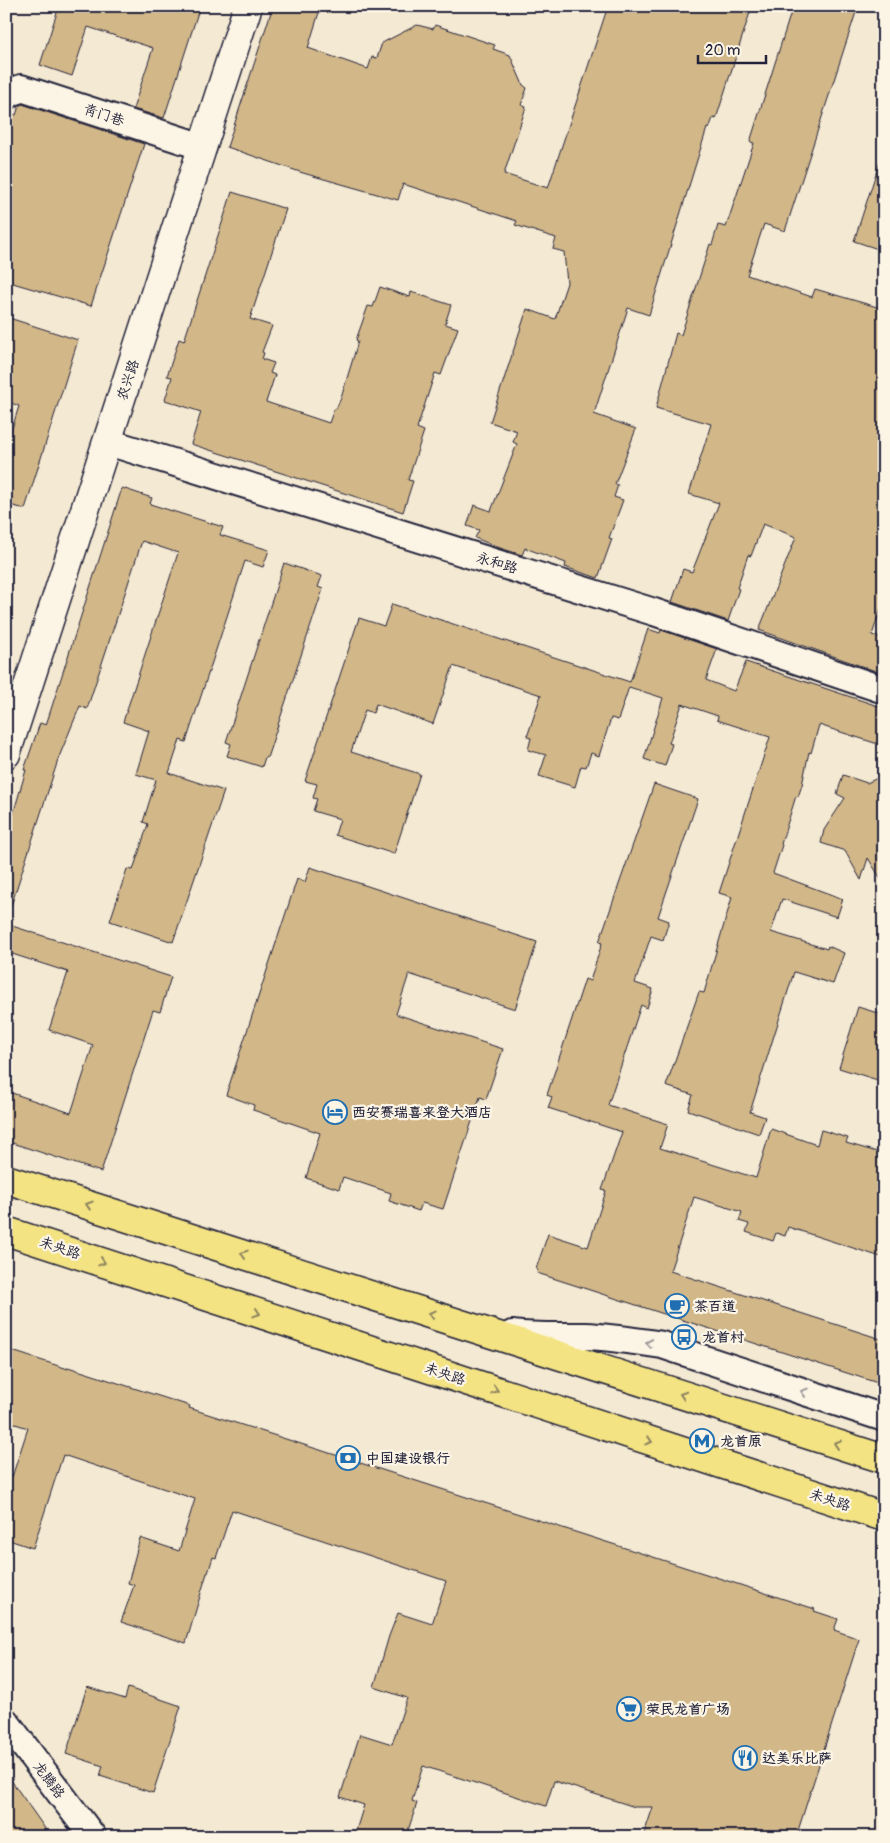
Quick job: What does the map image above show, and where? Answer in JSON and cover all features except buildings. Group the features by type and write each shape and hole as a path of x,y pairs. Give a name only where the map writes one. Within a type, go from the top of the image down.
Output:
{"main road":[{"path":"6,1179 884,1459"},
{"name":"未央路","path":"6,1231 884,1517"}],"street":[{"name":"农兴路","path":"6,754 248,6"},
{"name":"青门巷","path":"6,96 21,88 203,146"},
{"name":"永和路","path":"108,442 645,609 884,690"},
{"path":"478,1329 547,1337 585,1336 625,1339 662,1345 884,1418"},
{"name":"龙腾路","path":"6,1722 81,1832"}],"place":[{"name":"西安赛瑞喜来登大酒店","path":"335,1112"},
{"name":"茶百道","path":"677,1306"},
{"name":"龙首村","path":"684,1337"},
{"name":"龙首原","path":"702,1441"},
{"name":"中国建设银行","path":"348,1458"},
{"name":"荣民龙首广场","path":"629,1709"},
{"name":"达美乐比萨","path":"745,1758"}]}
